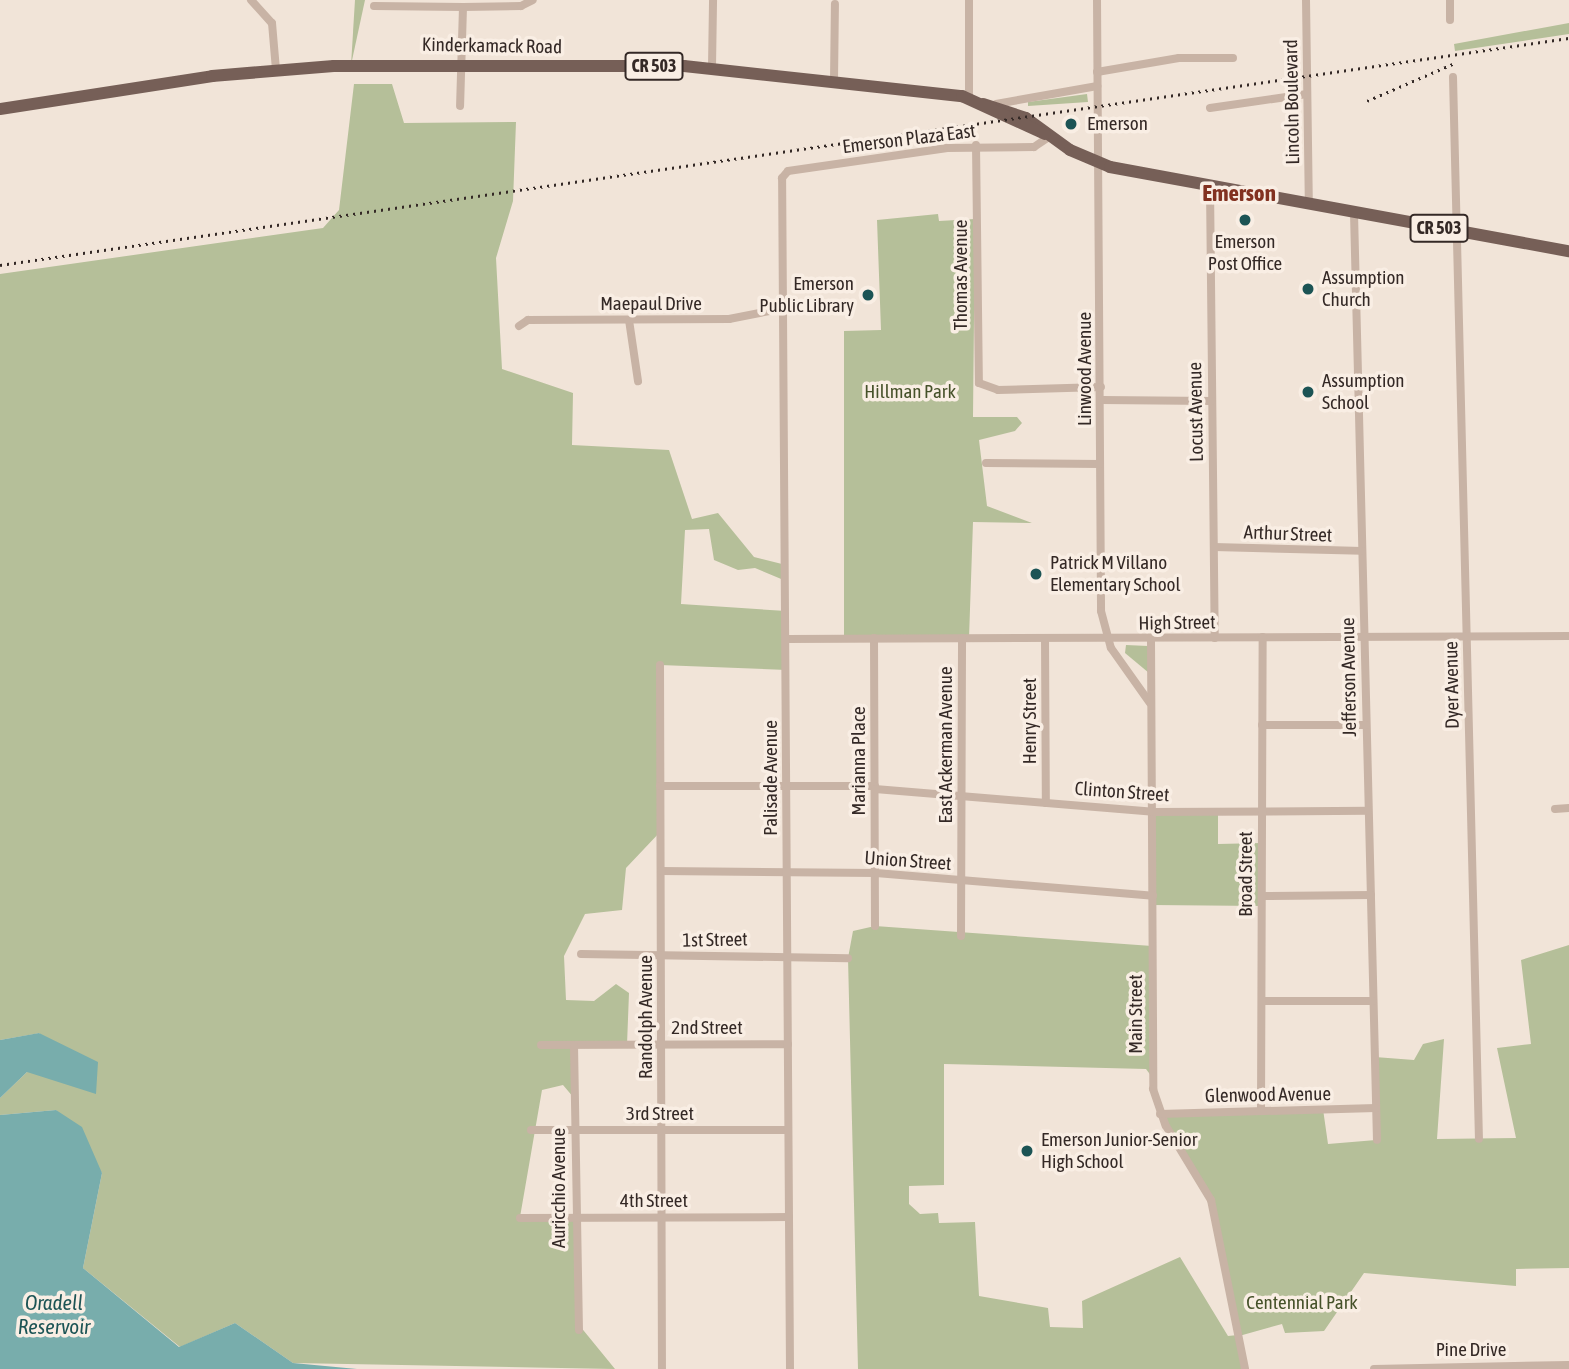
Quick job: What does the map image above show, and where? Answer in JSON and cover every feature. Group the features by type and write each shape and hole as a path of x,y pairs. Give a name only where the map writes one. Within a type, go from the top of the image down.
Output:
{"main road":[{"name":"Kinderkamack Road","path":"0,109 276,70 464,65 712,68 969,99 990,104 1100,164 1569,251"}],"street":[{"path":"251,0 262,7 272,23 276,70"},
{"path":"374,6 522,6 533,0"},
{"path":"712,68 713,0"},
{"path":"969,0 969,99"},
{"name":"Linwood Avenue","path":"1097,0 1102,400 1101,611 1108,640 1146,694 1153,723"},
{"name":"Lincoln Boulevard","path":"1306,0 1309,204"},
{"path":"1450,0 1451,20"},
{"path":"834,81 835,4"},
{"path":"460,106 464,65 463,7"},
{"path":"1097,72 1179,58 1233,58"},
{"name":"Dyer Avenue","path":"1453,77 1453,231 1467,635 1479,1139"},
{"path":"990,104 1097,86"},
{"path":"1210,108 1307,94"},
{"name":"Emerson Plaza East","path":"782,188 788,172 976,145 1030,147 1047,135"},
{"name":"Thomas Avenue","path":"976,145 977,378 983,387 998,390 1101,387"},
{"name":"Locust Avenue","path":"1210,186 1215,638"},
{"name":"Palisade Avenue","path":"782,188 785,308 790,1369"},
{"name":"Jefferson Avenue","path":"1354,213 1377,1140"},
{"name":"Maepaul Drive","path":"519,326 528,320 729,319 785,308"},
{"path":"629,320 638,381"},
{"path":"1102,400 1212,401"},
{"path":"986,463 1100,464"},
{"name":"Arthur Street","path":"1214,547 1362,551"},
{"name":"High Street","path":"787,639 1151,640 1569,636"},
{"name":"Broad Street","path":"1261,1110 1263,637"},
{"name":"Marianna Place","path":"874,638 875,926"},
{"name":"East Ackerman Avenue","path":"961,936 962,638"},
{"name":"Henry Street","path":"1045,638 1046,803"},
{"name":"Main Street","path":"1151,640 1152,1077 1160,1114 1211,1200 1245,1369"},
{"name":"Randolph Avenue","path":"660,665 662,1369"},
{"path":"1262,725 1366,724"},
{"name":"Clinton Street","path":"660,786 875,787 1153,812 1368,811"},
{"path":"1555,808 1569,808"},
{"name":"Union Street","path":"661,872 876,873 1153,896"},
{"path":"1262,896 1371,895"},
{"name":"1st Street","path":"581,954 788,954 848,958"},
{"path":"1262,1001 1373,1001"},
{"name":"2nd Street","path":"541,1045 788,1044"},
{"name":"Auricchio Avenue","path":"574,1045 579,1330"},
{"name":"Glenwood Avenue","path":"1160,1114 1376,1108"},
{"name":"3rd Street","path":"531,1130 789,1130"},
{"name":"4th Street","path":"520,1218 789,1217"},
{"name":"Pine Drive","path":"1374,1369 1569,1365"}],"green space":[{"path":"355,0 365,0 351,65"},
{"path":"1569,23 1569,34 1455,51 1454,44"},
{"path":"354,84 392,84 404,123 516,122 513,201 496,258 502,369 573,393 572,445 669,450 692,519 718,513 754,557 786,565 786,581 755,568 738,570 714,560 709,529 685,530 681,604 786,611 787,670 660,665 661,831 626,868 622,910 585,914 564,956 566,1000 594,1001 616,984 629,993 627,1045 574,1045 574,1098 563,1085 542,1090 520,1217 575,1218 575,1320 615,1369 293,1363 235,1323 180,1347 83,1268 102,1173 56,1110 0,1115 0,1098 27,1072 40,1033 0,1040 0,274 323,228 339,210"},
{"path":"1087,94 1088,102 1028,106 1028,102"},
{"name":"Hillman Park","path":"938,214 939,221 975,219 973,417 1017,417 1022,423 1015,431 979,440 987,506 1032,523 973,522 969,638 844,638 844,331 881,330 877,220"},
{"path":"1126,645 1148,646 1149,673 1125,653"},
{"path":"1218,811 1218,844 1262,843 1262,906 1152,905 1153,812"},
{"name":"Centennial Park","path":"875,926 1152,946 1152,1077 1146,1069 944,1064 944,1185 909,1186 909,1204 920,1214 938,1213 939,1223 975,1222 979,1296 1048,1308 1050,1327 1083,1328 1082,1301 1180,1257 1228,1336 1238,1335 1207,1187 1160,1114 1323,1109 1328,1144 1376,1140 1375,1057 1414,1060 1423,1044 1444,1039 1437,1139 1516,1138 1497,1048 1531,1044 1521,960 1569,945 1569,1268 1516,1269 1516,1286 1364,1273 1324,1331 1285,1333 1282,1324 1239,1336 1245,1369 858,1369 848,958 853,931"}],"water":[{"path":"39,1033 98,1062 96,1094 27,1072 0,1098 0,1040"},
{"name":"Oradell Reservoir","path":"56,1110 82,1127 102,1173 83,1268 179,1347 235,1323 293,1363 357,1369 0,1369 0,1115"}],"railway":[{"path":"0,265 1569,38"},
{"path":"1367,101 1455,63"}],"place":[{"name":"Emerson","path":"1071,124"},
{"name":"Emerson Post Office","path":"1245,220"},
{"name":"Assumption Church","path":"1308,289"},
{"name":"Emerson Public Library","path":"868,295"},
{"name":"Assumption School","path":"1308,392"},
{"name":"Patrick M Villano Elementary School","path":"1036,574"},
{"name":"Emerson Junior-Senior High School","path":"1027,1151"}],"district":[{"name":"Emerson","path":"1239,193"}]}
